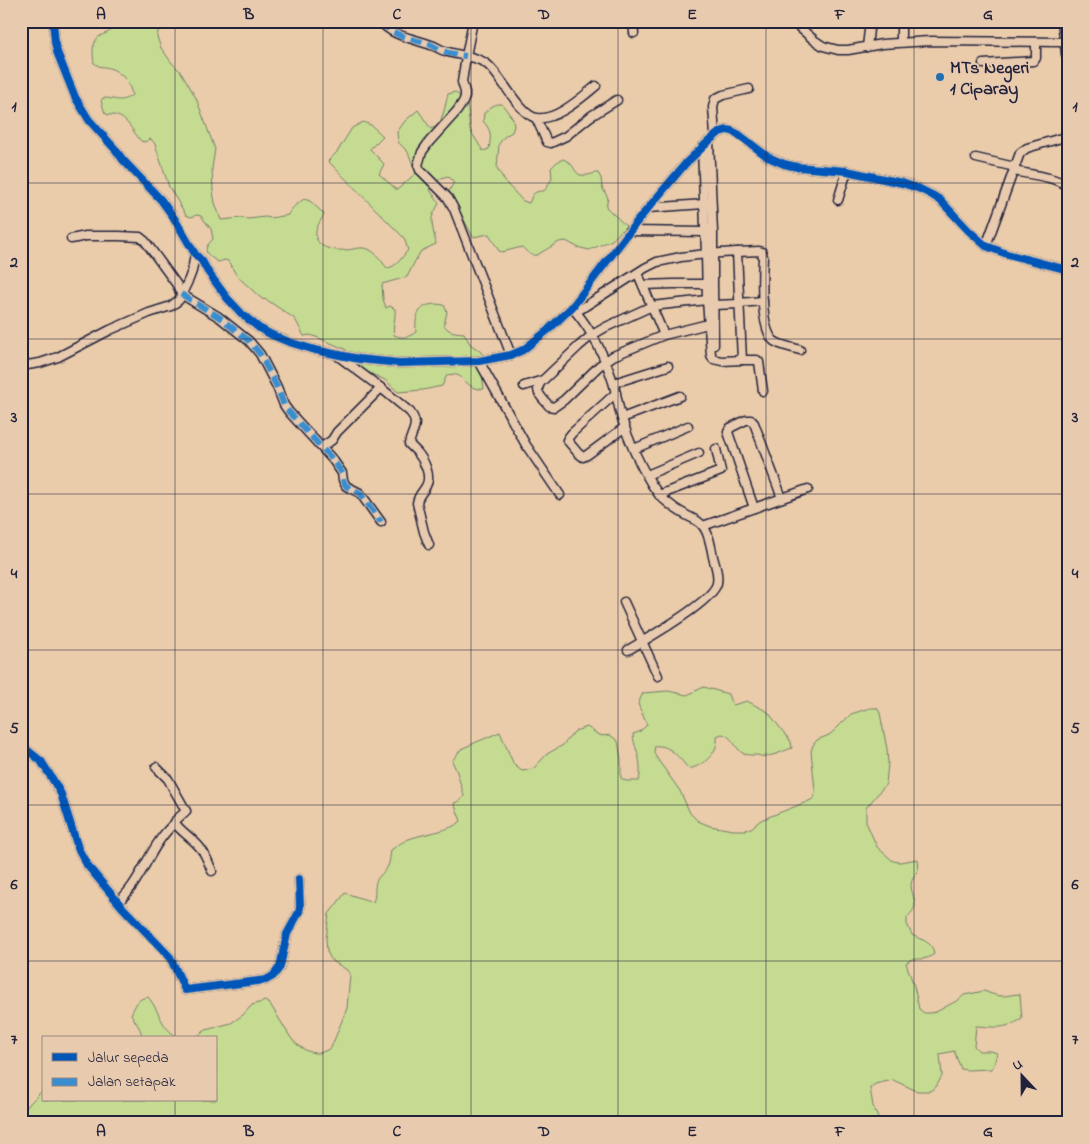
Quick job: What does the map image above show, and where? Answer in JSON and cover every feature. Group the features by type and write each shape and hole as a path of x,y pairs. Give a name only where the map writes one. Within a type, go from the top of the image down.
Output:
{"street":[{"path":"53,21 55,43 63,69 75,97 89,120 161,200 196,254 233,305 259,328 272,335 289,342 376,362 399,364 479,361 511,355 523,350 574,310 638,274 648,266 664,260 710,254 759,251 762,252 763,257 763,301 767,326 773,339 780,344 800,350"},
{"path":"380,21 384,27 394,33 432,45 444,51 481,60 490,66 523,110 536,118 553,116 596,86"},
{"path":"473,21 462,82 465,95 463,102 429,142 422,152 418,166 448,198 454,209 511,355"},
{"path":"633,21 634,33"},
{"path":"792,21 814,40 838,50 930,40 1036,42 1066,40"},
{"path":"867,47 870,21"},
{"path":"901,21 901,42"},
{"path":"1062,21 1068,60"},
{"path":"983,64 1034,61 1036,58 1036,42"},
{"path":"714,359 709,284 713,107 715,99 723,95 749,89"},
{"path":"536,118 547,142 551,143 566,136 591,116 617,100"},
{"path":"574,310 629,231 648,208 702,147 722,131 730,130 768,157 784,164 847,171 902,183 932,194 986,246 1007,254 1068,270"},
{"path":"986,246 1019,155 1024,149 1068,136"},
{"path":"702,147 705,232 710,254"},
{"path":"976,158 1057,180 1068,186"},
{"path":"838,200 847,171"},
{"path":"648,208 704,204"},
{"path":"629,231 705,232"},
{"path":"71,239 86,236 140,237 145,241 177,284 181,294 219,316 249,341 260,354 289,412 333,460 342,473 346,486 360,493 381,522"},
{"path":"737,252 742,360"},
{"path":"21,366 40,363 58,357 110,330 149,313 171,306 178,300 181,294 192,271 196,254"},
{"path":"638,274 664,334"},
{"path":"643,285 709,284"},
{"path":"708,324 664,334 623,351 605,361 554,407 549,406 537,391 538,386 543,380 592,335 652,306 763,301"},
{"path":"710,302 708,324 712,358 722,361 757,360 759,362 763,391"},
{"path":"574,310 592,335 605,361 614,383 625,427 646,475 659,495 703,526 709,540 717,572 718,582 710,594 697,605 628,650"},
{"path":"337,354 410,412 415,421 409,444 421,458 428,476 428,483 419,495 417,502 429,545"},
{"path":"479,361 526,445 560,495"},
{"path":"614,383 668,366"},
{"path":"524,386 543,380"},
{"path":"322,447 332,440 337,432 381,388"},
{"path":"616,393 572,433 567,440 583,457 625,427"},
{"path":"622,418 680,396"},
{"path":"754,508 728,433 729,428 746,420 753,422 782,498"},
{"path":"634,449 688,426"},
{"path":"659,495 721,471 716,449"},
{"path":"646,475 699,453"},
{"path":"703,526 808,489"},
{"path":"624,602 658,676"},
{"path":"21,745 41,761 54,780 61,794 78,848 88,865 118,902 170,957 185,990 266,980 274,976 280,967 287,934 299,912 299,879"},
{"path":"118,902 129,890 158,843 176,820 186,811 168,780 156,767"},
{"path":"175,823 202,850 212,871"}],"green space":[{"path":"113,21 159,21 157,37 161,48 181,72 196,98 215,149 212,168 213,191 221,220 271,218 288,215 304,199 310,201 324,214 316,232 316,237 321,245 336,250 368,249 387,268 394,266 408,250 404,238 328,161 337,152 352,128 363,122 371,125 383,136 370,149 384,164 379,174 397,190 416,173 408,152 398,142 397,132 405,121 418,110 431,129 439,125 448,94 455,92 467,102 470,130 483,151 489,149 490,137 488,128 483,121 484,113 494,105 502,104 513,119 514,126 512,132 504,137 499,144 497,168 506,183 523,201 529,203 534,193 545,190 552,178 551,168 563,159 572,165 578,174 598,173 608,198 606,207 626,226 612,240 589,250 577,247 566,241 559,242 537,255 530,254 522,247 502,252 499,251 489,234 473,237 449,191 454,182 448,176 441,178 430,190 439,203 432,218 436,244 421,251 407,277 382,284 383,299 386,308 390,306 395,309 394,335 400,337 416,332 418,313 425,306 444,305 447,312 444,325 446,328 453,332 464,333 470,344 483,355 482,374 484,389 476,389 461,377 452,374 447,375 442,386 398,392 385,380 361,369 345,349 310,335 304,336 295,319 267,300 262,299 237,276 228,261 218,262 208,254 206,249 213,239 211,229 201,216 191,217 186,215 169,187 155,144 151,139 144,142 141,141 124,119 105,113 101,101 103,98 121,100 132,95 127,82 121,75 107,67 94,63 93,50 95,42 100,36 110,32"},
{"path":"704,687 728,694 733,705 747,701 768,712 791,742 792,748 775,754 768,756 747,755 741,752 730,738 722,734 717,736 716,748 713,753 700,765 689,769 670,750 665,747 655,746 654,752 656,757 680,791 690,813 698,821 710,826 733,830 751,828 761,820 814,798 811,751 813,745 817,740 829,735 851,714 870,708 877,708 880,713 887,749 886,784 866,808 866,822 877,847 893,861 900,862 918,859 918,868 911,885 915,907 907,918 907,924 912,935 929,944 934,954 926,958 912,959 906,963 919,1009 924,1013 936,1012 964,995 984,991 1000,996 1020,994 1022,1019 1005,1026 976,1026 974,1046 979,1051 997,1053 991,1069 961,1069 954,1051 940,1054 942,1076 936,1087 930,1091 917,1091 893,1080 875,1084 870,1088 873,1106 880,1123 21,1123 21,1115 42,1091 42,1102 218,1102 218,1036 197,1036 206,1030 231,1023 243,1015 252,1005 265,1001 270,1004 291,1038 300,1047 315,1053 331,1048 347,1008 350,975 347,970 331,960 327,951 326,939 329,914 345,893 373,902 376,882 388,866 391,850 409,839 451,827 461,821 454,803 460,801 464,796 452,761 461,749 500,732 514,765 522,771 528,770 534,768 547,754 563,745 575,731 587,727 600,735 610,735 618,741 621,759 621,778 626,781 639,781 638,754 633,734 639,732 647,725 638,704 643,693 668,691 687,695"},
{"path":"148,997 165,1026 177,1036 142,1036 131,1014 139,1000"}],"marked path":[{"path":"380,21 390,30 403,36 429,44 448,53 466,56"},
{"path":"181,294 219,317 249,341 260,354 289,412 333,460 342,473 346,486 360,493 381,522"}],"cycle path":[{"path":"53,21 57,52 75,97 89,120 161,200 195,254 202,261 227,298 259,328 289,342 315,350 359,359 399,363 479,361 511,355 523,350 572,307 639,219 686,163 720,132 727,130 738,134 768,157 784,164 797,167 847,171 902,183 920,189 940,200 986,246 1007,254 1068,270"},
{"path":"21,745 41,761 61,794 78,848 87,865 122,907 170,957 185,990 266,980 273,976 280,967 287,934 299,912 299,879"}],"place":[{"name":"MTs Negeri 1 Ciparay","path":"940,77"}]}
